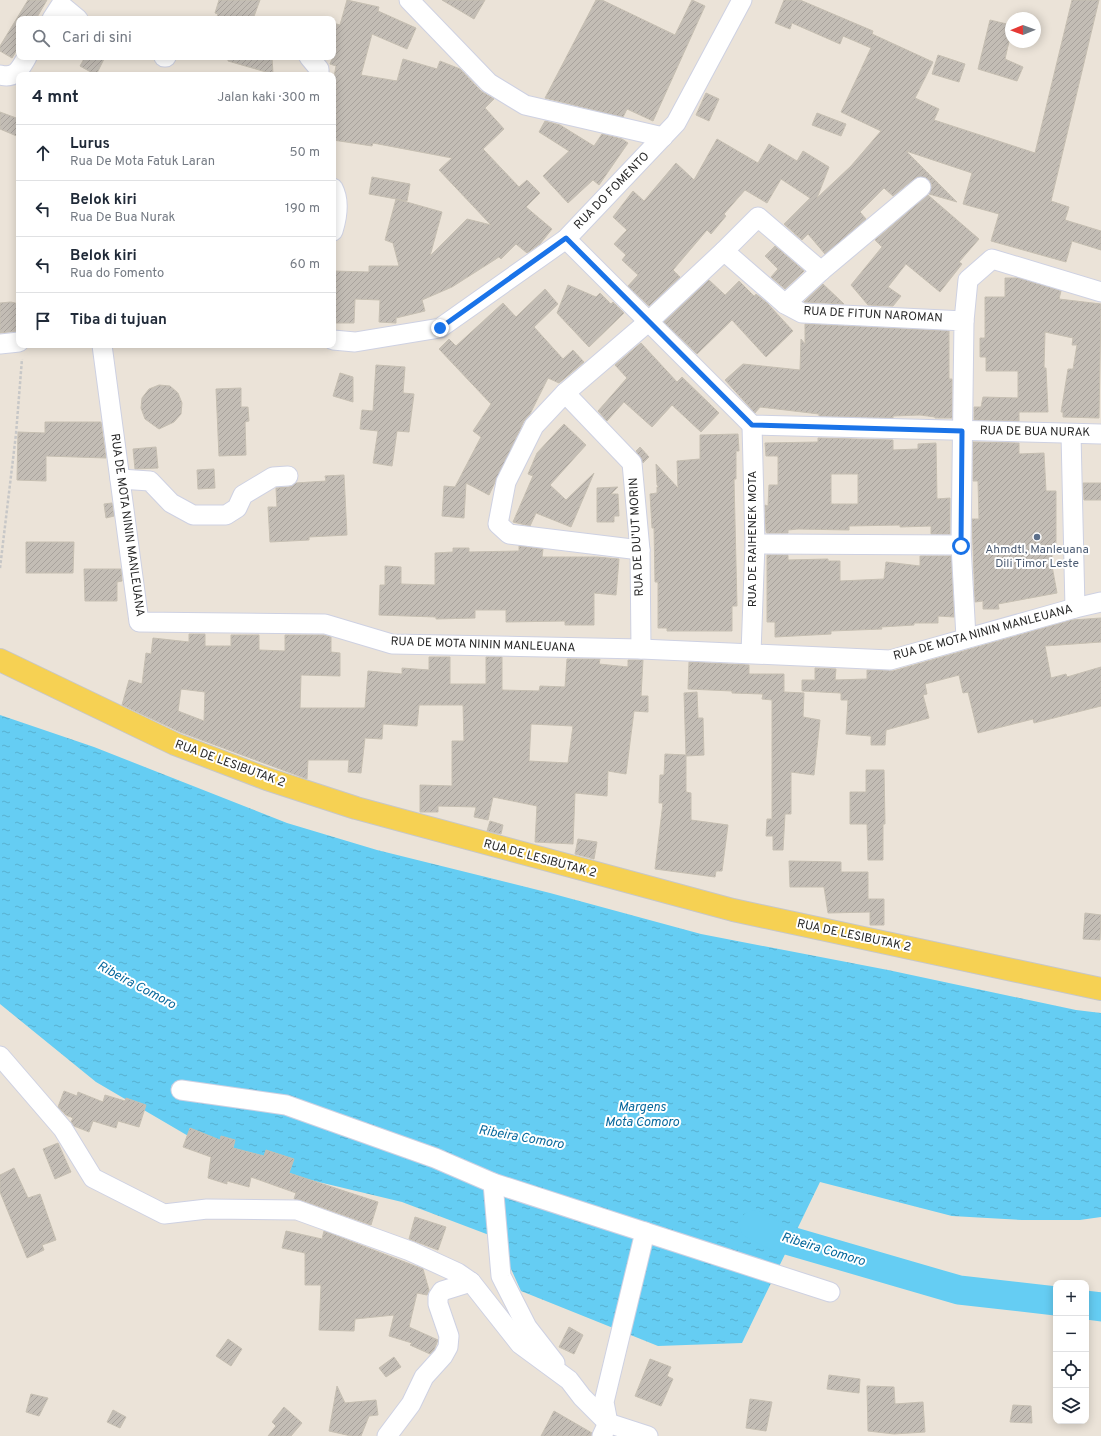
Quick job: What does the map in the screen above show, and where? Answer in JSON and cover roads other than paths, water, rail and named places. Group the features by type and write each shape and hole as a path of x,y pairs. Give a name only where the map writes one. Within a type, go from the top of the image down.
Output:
{"main road":[{"name":"RUA DE LESIBUTAK 2","path":"0,660 174,744 267,779 356,808 733,910 1101,989"}],"street":[{"path":"409,0 489,83 525,105 663,137"},
{"name":"RUA DO FOMENTO","path":"336,340 355,342 440,328 566,238 676,123 742,0"},
{"path":"54,16 61,5 74,16"},
{"path":"17,72 25,60"},
{"path":"312,60 319,69 319,72"},
{"path":"0,75 9,77 16,74"},
{"path":"786,304 821,271 921,187"},
{"path":"336,193 336,221"},
{"path":"640,550 509,534 498,524 506,482 534,426 565,393 648,322 724,252 758,217 821,271"},
{"path":"566,238 752,425"},
{"name":"RUA DE FITUN NAROMAN","path":"724,252 786,304 802,313 964,320"},
{"path":"966,638 961,546 964,320 968,280 992,259 1101,292"},
{"path":"0,344 16,346"},
{"name":"RUA DE MOTA NININ MANLEUANA","path":"102,348 139,622 325,624 392,644 641,649 890,660 1101,602"},
{"name":"RUA DE DU’UT MORIN","path":"565,393 632,463 640,550 641,649"},
{"name":"RUA DE BUA NURAK","path":"752,425 1101,434"},
{"name":"RUA DE RAIHENEK MOTA","path":"750,654 755,544 752,425"},
{"path":"1071,434 1075,608"},
{"path":"120,478 150,481 171,502 193,515 226,515 237,508 244,495 267,480 273,477 288,476"},
{"path":"755,544 961,546"},
{"path":"0,1056 63,1129 93,1178 164,1214 207,1209 297,1210 410,1251 458,1273 472,1282 520,1344 569,1380"},
{"path":"180,1090 286,1105 435,1158 493,1183 830,1292"},
{"path":"493,1183 501,1276 527,1327 582,1397 605,1430 648,1436"},
{"path":"605,1430 604,1402 645,1232"},
{"path":"387,1436 411,1404 424,1377 443,1356 448,1347 449,1336 438,1304 438,1297 442,1291 472,1282"}],"water":[{"name":"Margens Mota Comoro","path":"0,715 94,747 287,823 377,850 550,893 701,934 888,970 1076,1010 1101,1013 1101,1217 1080,1220 1022,1220 952,1216 820,1182 742,1343 658,1346 521,1291 497,1238 402,1202 231,1161 96,1082 0,1004"}],"waterway":[{"name":"Ribeira Comoro","path":"754,1225 780,1238 959,1290 1053,1301"},
{"name":"Ribeira Comoro","path":"1089,1305 1101,1307"}],"place":[{"name":"Ahmdtl, Manleuana Dili Timor Leste","path":"1037,537"}]}
